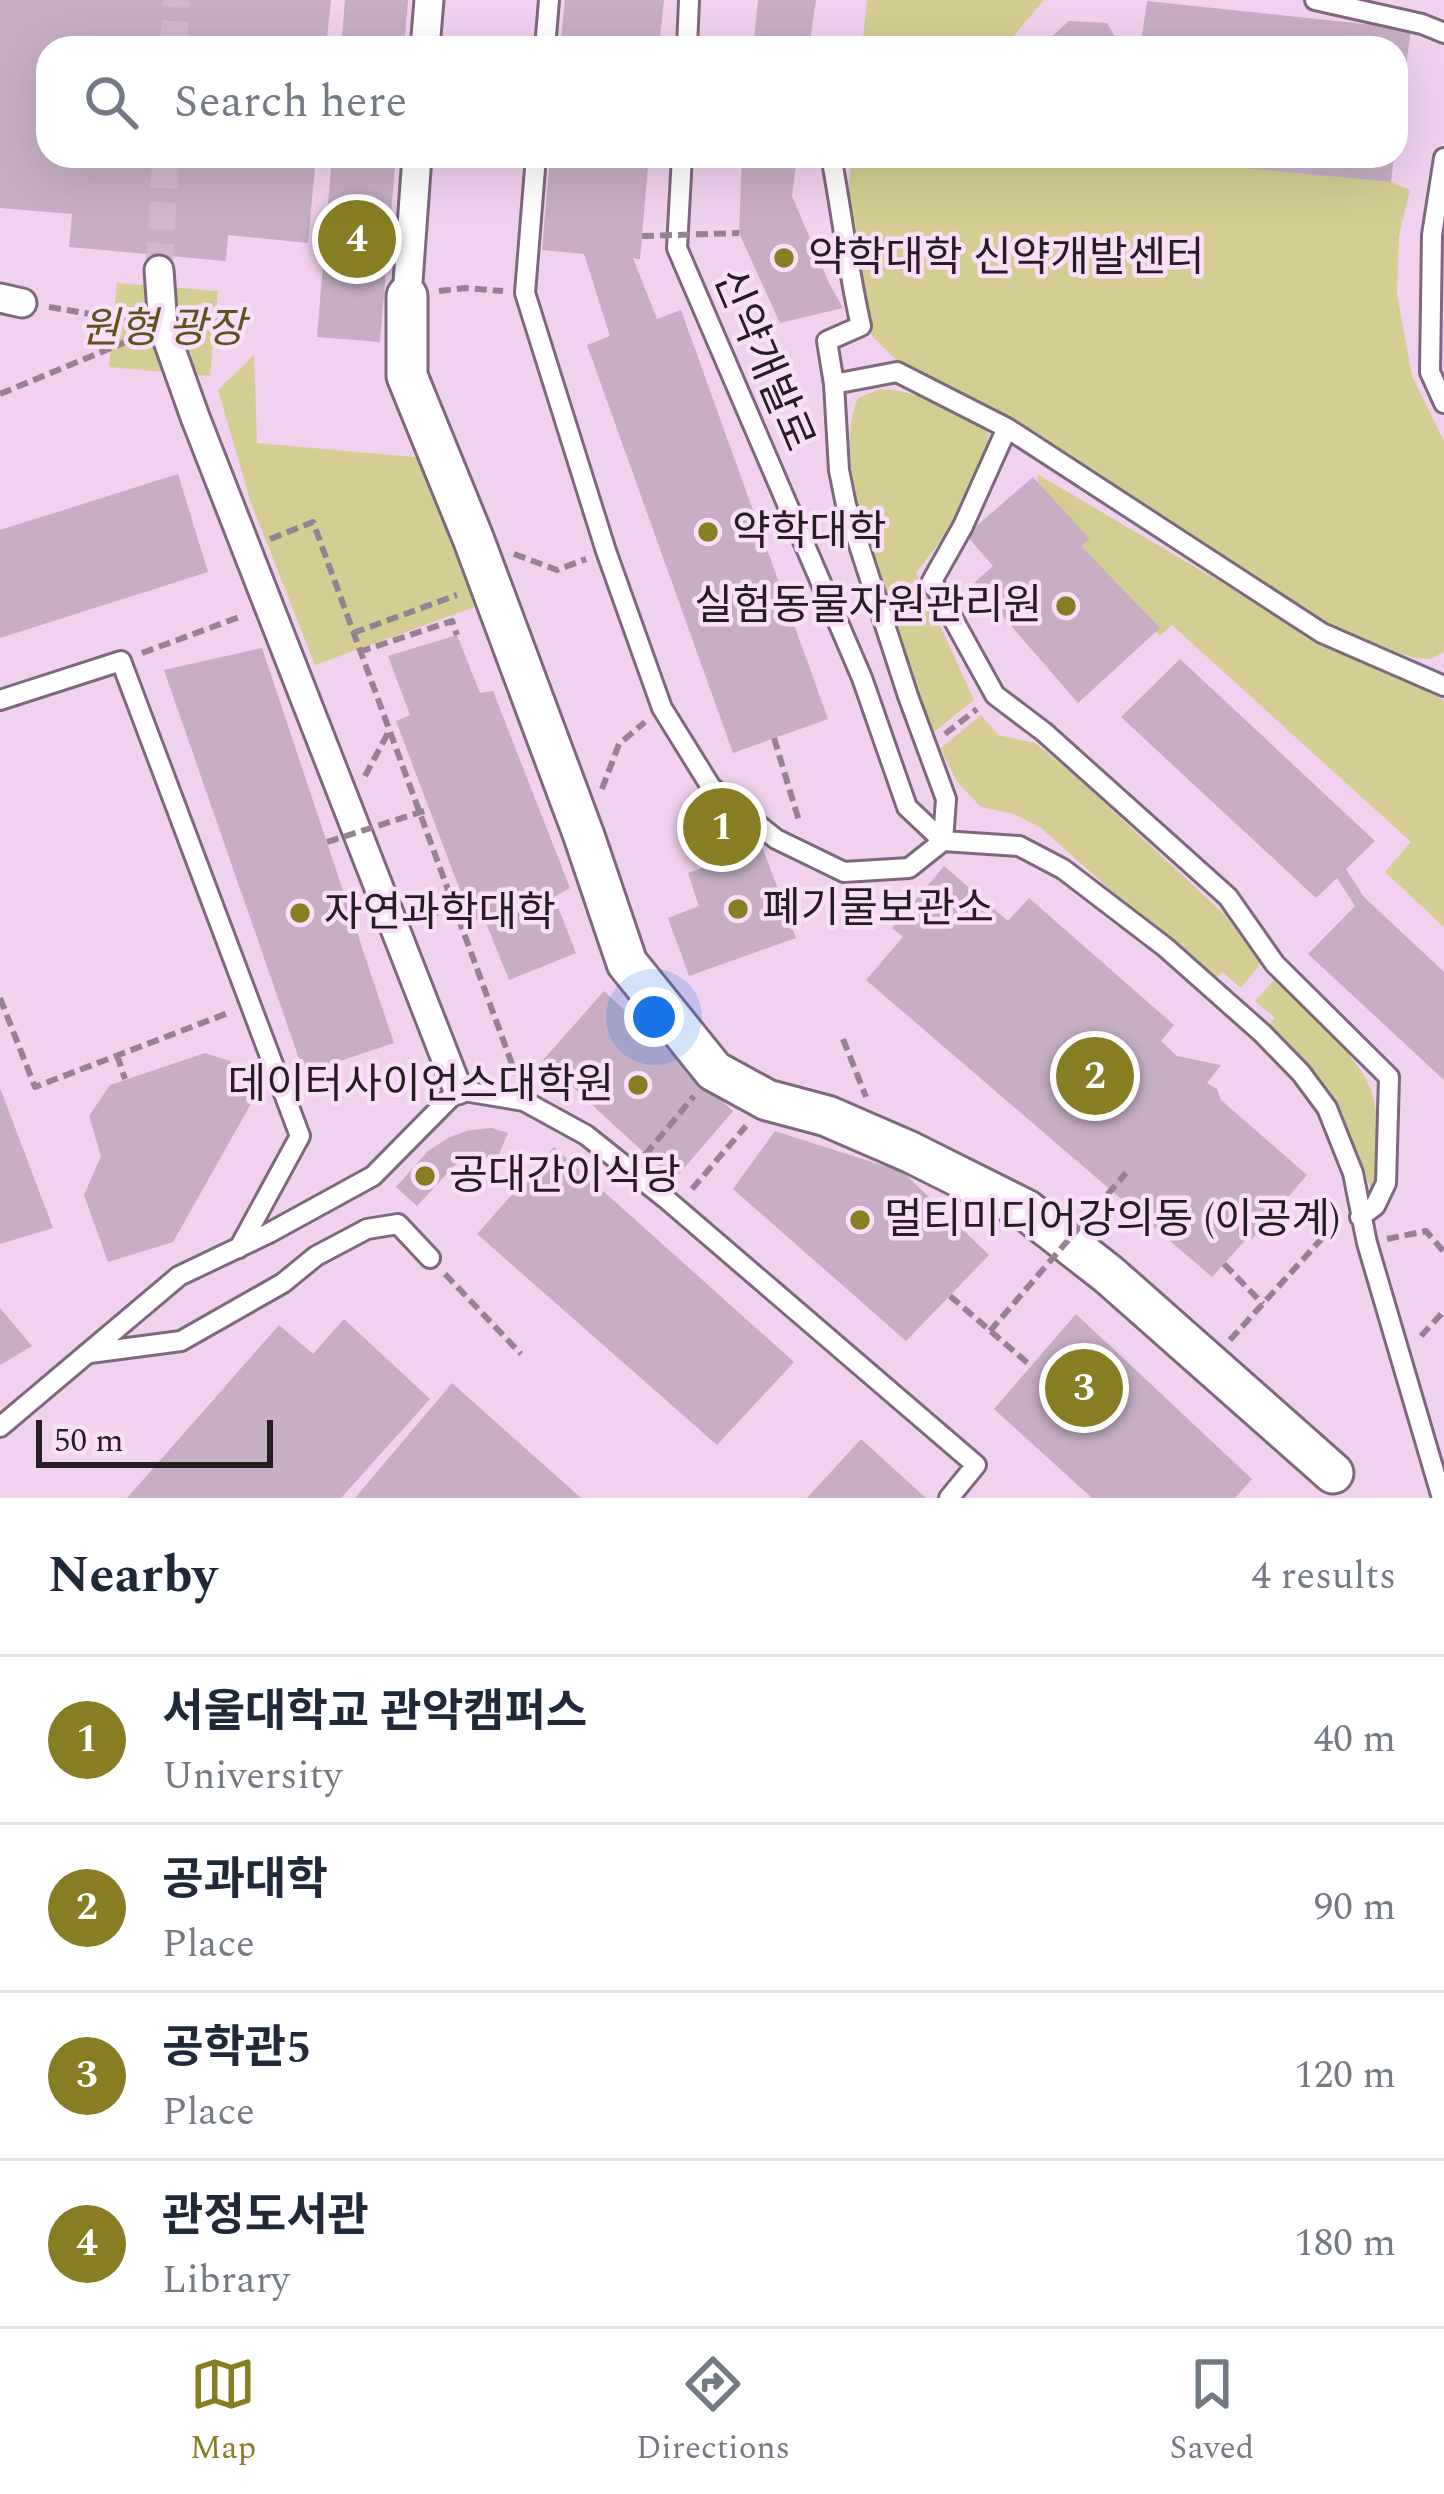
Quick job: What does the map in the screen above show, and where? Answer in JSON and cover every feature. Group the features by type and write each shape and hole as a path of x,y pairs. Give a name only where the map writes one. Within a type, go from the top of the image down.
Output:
{"street":[{"path":"426,36 429,0"},
{"path":"416,168 407,376 473,538 627,962 714,1071 767,1100 826,1116 882,1140 1026,1210 1108,1274 1337,1479"},
{"path":"159,270 163,327 195,417 458,1090"}],"lane":[{"path":"546,36 549,0"},
{"path":"688,36 689,0"},
{"path":"1315,0 1444,33"},
{"path":"1444,158 1432,235 1430,372 1444,403"},
{"path":"535,168 525,293 606,551 662,708 711,787 776,838 844,872 909,868 943,842 1018,846 1064,869 1165,947 1262,1034 1301,1072 1327,1108 1353,1173 1367,1243 1442,1498"},
{"name":"신약개발로","path":"681,168 677,248 862,678 907,807 943,842"},
{"path":"833,168 862,326 827,341 838,470 946,799 943,842"},
{"path":"834,384 897,372 1006,428 1322,633 1442,679"},
{"path":"1006,428 963,526 932,581 995,695 1044,732 1228,896 1275,964 1389,1077 1385,1183 1376,1206 1360,1217"},
{"path":"0,700 121,661 300,1136 239,1248"},
{"path":"0,1427 179,1276 373,1177 458,1090 524,1101 586,1135 631,1171 976,1465 949,1498"},
{"path":"90,1353 181,1341 367,1229 398,1224 430,1258"}],"path":[{"path":"642,236 739,233"},
{"path":"407,296 465,288 525,293"},
{"path":"11,300 163,327 225,321"},
{"path":"0,394 163,327"},
{"path":"247,548 313,522 524,1101"},
{"path":"473,538 557,570 606,551"},
{"path":"353,633 489,584"},
{"path":"121,661 270,605"},
{"path":"359,652 452,621 457,635"},
{"path":"928,747 995,695"},
{"path":"584,836 619,744 662,708"},
{"path":"774,738 809,854"},
{"path":"327,842 430,809"},
{"path":"0,998 35,1087 249,1005"},
{"path":"843,1039 882,1140"},
{"path":"117,1055 125,1079"},
{"path":"631,1171 714,1071"},
{"path":"676,1209 767,1100"},
{"path":"990,1331 1126,1173"},
{"path":"1210,1363 1335,1224 1360,1217"},
{"path":"1367,1243 1426,1231 1444,1252"},
{"path":"430,1258 520,1354"},
{"path":"1224,1264 1263,1304"},
{"path":"950,1296 1031,1366"}],"shaded area":[{"path":"0,0 1444,0 1444,1498 0,1498"}],"green space":[{"path":"867,0 1044,0 1014,36 863,36"},
{"path":"851,168 1245,168 1391,182 1410,190 1399,236 1397,294 1412,376 1444,441 1444,652 1431,659 1414,658 1345,634 899,363 871,335 845,227"},
{"name":"원형 광장","path":"117,283 218,291 210,376 109,367"},
{"path":"254,355 257,443 425,458 483,604 315,665 251,503 218,390"},
{"path":"880,389 923,397 988,428 988,446 975,485 916,573 974,700 934,732 872,555 854,487 851,424 858,398"},
{"path":"1037,474 1321,641 1426,687 1444,701 1444,927 1385,872 1411,842 1172,625 1160,636 1046,527"},
{"path":"981,715 998,735 1035,743 1071,772 1225,915 1261,963 1241,988 1223,972 1213,981 1041,828 1014,814 981,807 958,783 940,749"},
{"path":"1274,980 1338,1042 1368,1083 1377,1122 1372,1193 1333,1102 1268,1026 1275,1018 1255,1001"}],"building":[{"path":"0,0 331,0 327,36 36,36 36,168 315,168 308,243 228,235 226,261 69,247 72,214 0,208"},
{"path":"345,0 408,0 405,36 342,36"},
{"path":"565,0 664,0 660,36 561,36"},
{"path":"758,0 816,0 811,36 754,36"},
{"path":"1147,1 1411,29 1408,52 1408,36 1142,36"},
{"path":"1069,21 1107,23 1115,36 1052,36"},
{"path":"331,168 395,168 380,342 317,337"},
{"name":"약학대학","path":"549,168 648,168 640,259 633,258 657,319 681,310 828,719 733,753 587,345 610,336 584,254 542,250"},
{"name":"약학대학 신약개발센터","path":"742,168 796,168 792,196 843,308 780,323 739,233"},
{"path":"1244,168 1393,168 1391,182"},
{"path":"178,474 208,572 0,638 0,530"},
{"name":"실험동물자원관리원","path":"1033,477 1090,539 1081,546 1160,628 1078,703 974,583 993,566 966,535"},
{"name":"자연과학대학","path":"457,635 480,693 493,691 570,888 554,897 576,953 509,980 484,918 472,922 396,721 410,715 388,656"},
{"name":"자연과학대학","path":"262,648 394,1043 304,1073 164,670"},
{"path":"1180,659 1375,841 1346,869 1364,897 1444,972 1444,1080 1308,954 1355,906 1337,878 1316,898 1121,717"},
{"name":"폐기물보관소","path":"762,846 796,938 689,976 668,918 699,906 688,873"},
{"path":"944,866 1008,921 1029,898 1174,1025 1161,1041 1177,1056 1221,1065 1207,1083 1307,1175 1212,1277 866,980 903,937 892,928"},
{"name":"데이터사이언스대학원","path":"604,991 733,1111 674,1180 543,1060"},
{"path":"205,1053 230,1061 252,1102 173,1242 108,1262 84,1195 101,1156 89,1116 110,1085"},
{"path":"0,1088 53,1228 0,1244"},
{"name":"공대간이식당","path":"492,1128 508,1133 497,1159 469,1157 454,1166 417,1206 396,1187 428,1151 448,1138"},
{"name":"멀티미디어강의동 (이공계)","path":"775,1131 903,1172 989,1255 906,1341 733,1189"},
{"path":"554,1147 794,1362 717,1445 477,1234"},
{"path":"0,1308 32,1346 0,1365"},
{"path":"1076,1314 1252,1479 1235,1498 1092,1498 994,1409"},
{"path":"344,1319 430,1399 341,1498 127,1498 279,1325 313,1354"},
{"path":"452,1383 581,1498 355,1498"},
{"path":"861,1439 926,1498 807,1498"}],"tunnel":[{"path":"174,36 177,0"},
{"path":"159,270 165,168"}],"place":[{"name":"관정도서관","path":"357,239"},
{"name":"약학대학 신약개발센터","path":"784,258"},
{"name":"약학대학","path":"708,532"},
{"name":"실험동물자원관리원","path":"1066,606"},
{"name":"서울대학교 관악캠퍼스","path":"722,827"},
{"name":"폐기물보관소","path":"738,909"},
{"name":"자연과학대학","path":"300,913"},
{"name":"공과대학","path":"1095,1076"},
{"name":"데이터사이언스대학원","path":"638,1085"},
{"name":"공대간이식당","path":"425,1176"},
{"name":"멀티미디어강의동 (이공계)","path":"860,1220"},
{"name":"공학관5","path":"1084,1388"}]}
